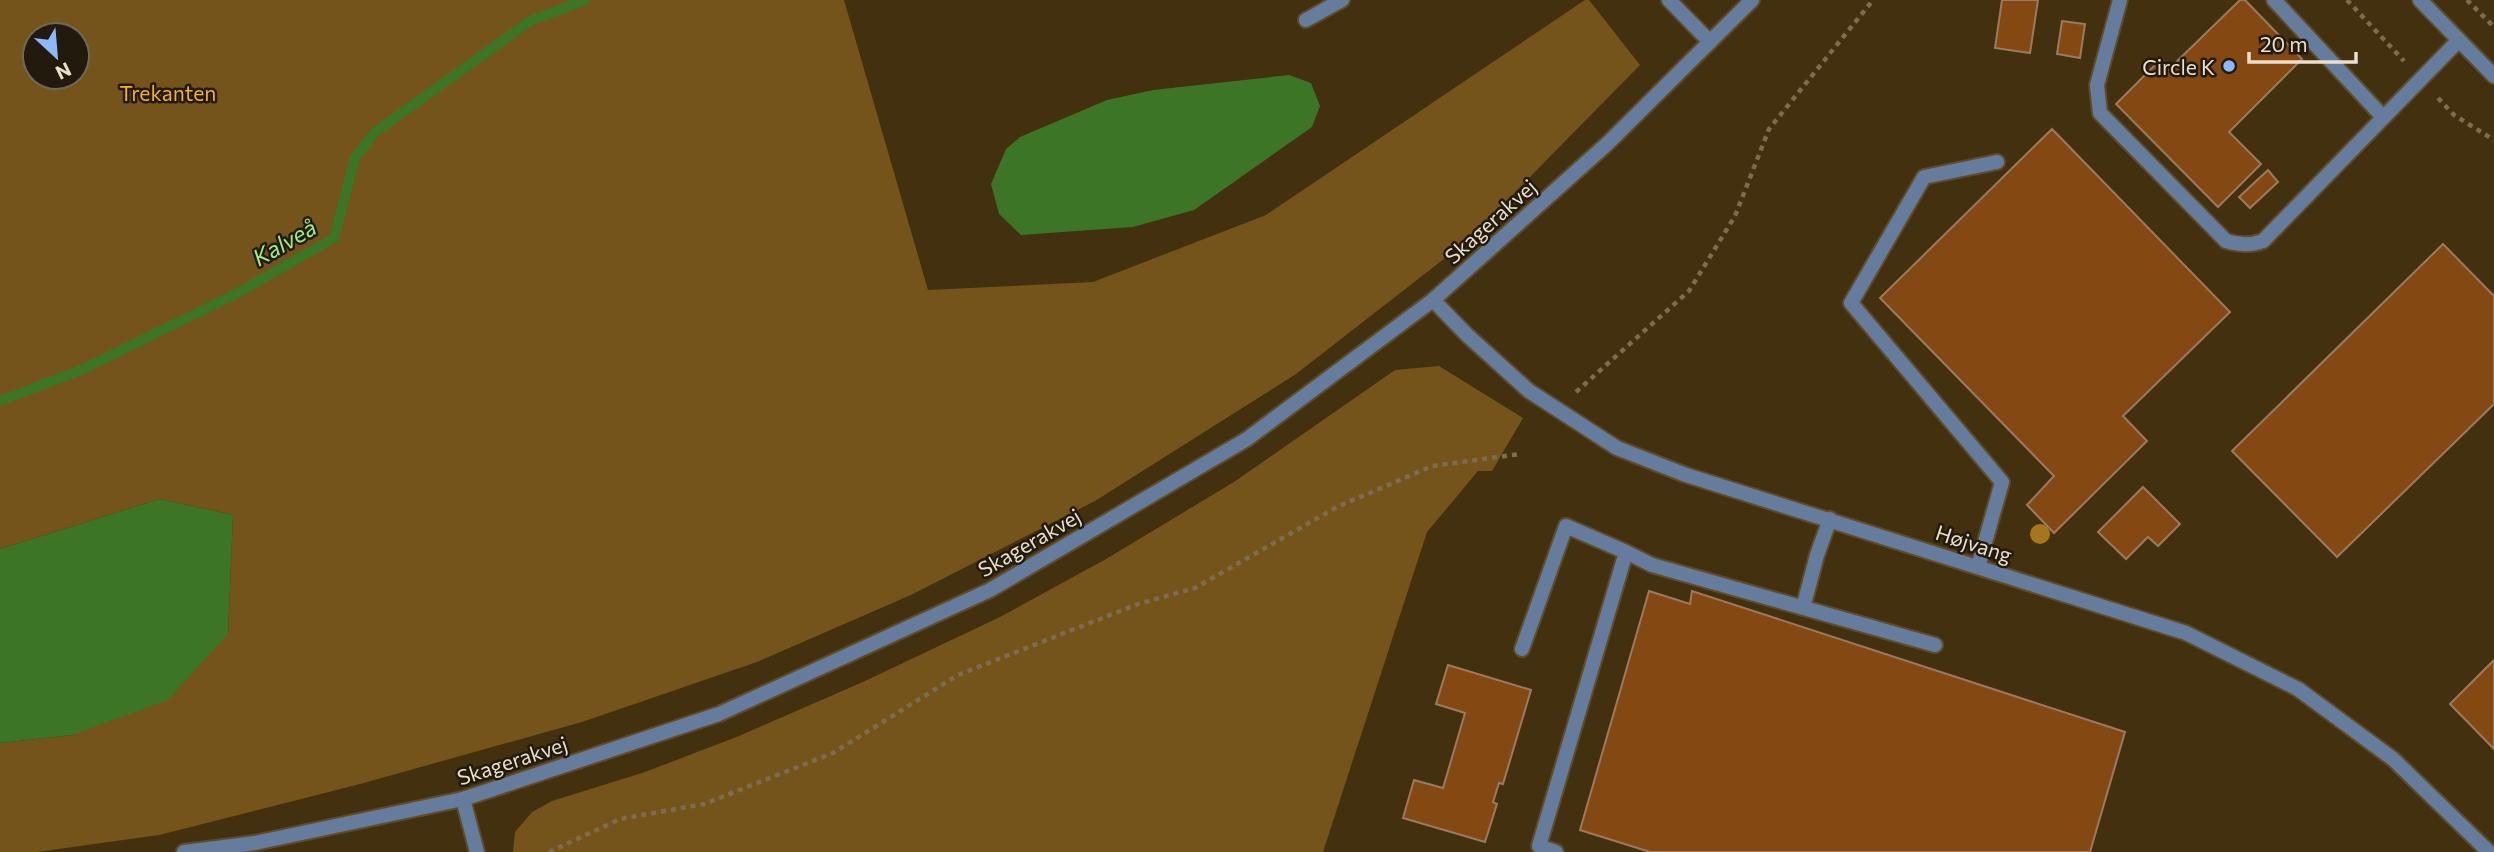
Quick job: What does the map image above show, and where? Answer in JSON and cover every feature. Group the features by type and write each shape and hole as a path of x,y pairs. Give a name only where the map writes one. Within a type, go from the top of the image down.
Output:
{"street":[{"path":"1306,20 1342,0"},
{"path":"1669,0 1710,42"},
{"name":"Skagerakvej","path":"184,852 255,843 463,799 719,714 990,590 1247,439 1433,300 1608,143 1752,0"},
{"path":"2120,0 2097,85 2100,113 2226,241 2246,245 2263,241 2459,40"},
{"path":"2274,0 2383,117"},
{"path":"2420,0 2494,76"},
{"path":"1978,567 2002,482 1851,303 1924,177 1997,162"},
{"name":"Højvang","path":"1433,300 1529,391 1617,448 1686,475 2186,633 2298,689 2393,758 2489,852"},
{"path":"1803,608 1830,519"},
{"path":"1522,649 1566,526 1652,565 1935,645"},
{"path":"1556,852 1539,846 1626,552"},
{"path":"463,799 477,852"}],"path":[{"path":"1557,409 1689,291 1735,216 1769,128 1873,0"},
{"path":"2467,0 2494,27"},
{"path":"549,852 620,819 704,804 833,753 958,675 1138,604 1195,588 1338,507 1432,466 1520,454"}],"green space":[{"name":"Trekanten","path":"0,0 844,0 928,290 1093,282 1266,215 1585,0 1589,0 1640,65 1467,241 1296,374 1095,501 911,595 757,662 582,722 360,784 159,835 37,852 0,852 0,743 72,735 228,634 233,515 160,499 0,549"},
{"path":"1439,366 1523,418 1492,471 1478,471 1427,532 1323,852 513,852 515,832 532,812 552,801 645,772 739,736 865,681 1000,617 1106,559 1234,482 1395,370"}],"shaded area":[{"path":"1289,75 1311,83 1320,106 1312,127 1194,210 1133,227 1021,235 999,214 991,184 1006,149 1020,137 1107,100 1153,90"},
{"path":"160,499 233,515 228,634 168,700 72,735 0,743 0,549"}],"building":[{"path":"2002,0 2038,0 2030,53 1995,48"},
{"path":"2240,0 2245,0 2302,59 2229,132 2261,164 2218,207 2116,104 2159,61 2168,70"},
{"path":"2062,21 2085,24 2080,58 2057,54"},
{"path":"2052,129 2230,312 2123,416 2147,441 2054,533 2027,505 2054,476 1880,298"},
{"path":"2268,170 2278,182 2250,208 2239,197"},
{"path":"2443,244 2494,296 2494,404 2337,557 2232,451"},
{"path":"2143,487 2180,524 2158,546 2148,537 2126,559 2098,532"},
{"path":"1649,591 1690,604 1692,591 2125,732 2090,852 1650,852 1580,830"},
{"path":"2494,660 2494,749 2450,704"},
{"path":"1448,665 1531,690 1503,784 1499,783 1493,802 1497,804 1485,842 1403,818 1414,780 1443,788 1465,713 1436,704"}],"waterway":[{"name":"Kalveå","path":"0,401 81,370 234,295 334,238 355,158 374,133 530,21 585,0"}],"place":[{"name":"Circle K","path":"2229,66"}]}
